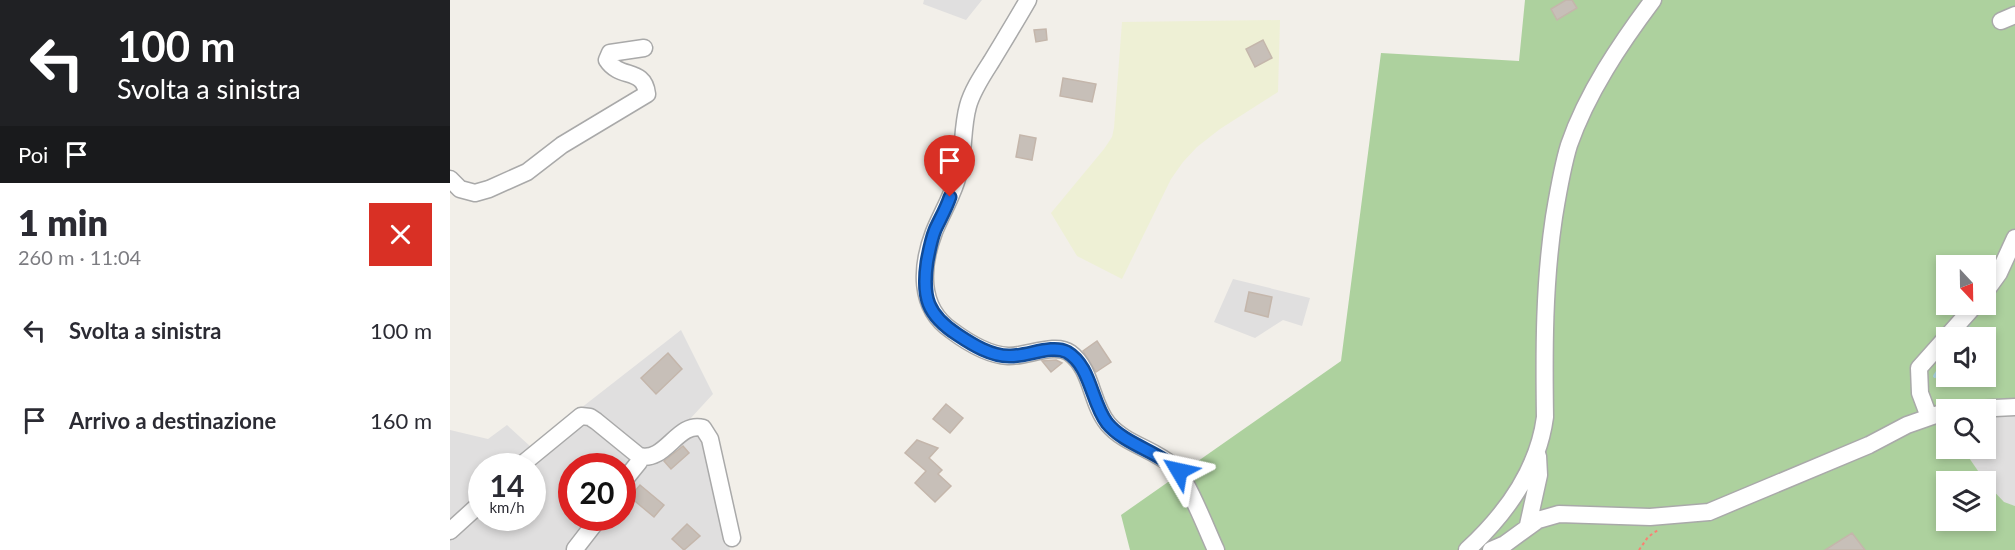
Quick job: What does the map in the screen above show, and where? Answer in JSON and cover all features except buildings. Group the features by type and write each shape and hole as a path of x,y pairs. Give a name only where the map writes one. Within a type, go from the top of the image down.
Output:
{"street":[{"path":"1467,550 1505,509 1522,483 1537,452 1545,417 1546,281 1554,216 1564,164 1579,121 1590,99 1635,24 1653,0"},
{"path":"1026,1 978,83 968,105 960,170 944,213 934,232 928,256 925,284 927,300 936,316 948,329 993,354 1009,356 1056,349 1070,353 1080,365 1100,412 1115,432 1165,460 1179,471 1216,550"},
{"path":"450,179 460,189 475,193 489,189 527,172 562,145 646,94 646,84 640,78 612,68 608,60 610,53 644,48"},
{"path":"1996,277 2015,238"},
{"path":"1929,417 1920,393 1919,368 1966,315"},
{"path":"1996,408 2015,407"},
{"path":"1491,550 1505,544 1528,525 1559,514 1650,517 1709,512 1794,478 1869,445 1907,425 1936,415"},
{"path":"536,453 581,417 590,417 639,456 647,458 655,455 688,429 694,426 703,428 710,439 732,538"},
{"path":"1528,525 1539,475 1537,452"},
{"path":"636,466 639,456"},
{"path":"450,531 468,515"},
{"path":"575,549 589,531"}],"shaded area":[{"path":"924,0 982,0 966,20 923,4"},
{"path":"1233,279 1310,298 1302,326 1283,320 1255,338 1214,322"},
{"path":"681,330 713,394 690,419 704,438 730,550 450,550 450,430 488,439 507,425 531,447"},
{"path":"2015,403 2015,506 2004,503 1996,494 1996,471 1978,471 1970,459 1996,459 1996,408"}],"green space":[{"path":"1525,0 2015,0 2015,403 1996,405 1996,399 1936,399 1936,459 1970,459 1978,471 1936,471 1936,531 1996,531 1996,494 2004,502 2015,506 2015,550 1130,550 1121,515 1341,361 1381,53 1519,61"},
{"path":"1280,20 1278,92 1220,129 1197,147 1183,162 1171,179 1122,279 1077,256 1051,213 1112,137 1122,22"}],"waterway":[{"path":"1967,327 1969,323"}],"route":[{"path":"950,197 934,232 925,275 925,293 930,308 936,316 948,329 993,354 1009,356 1056,349 1070,353 1087,378 1100,412 1115,432 1165,460 1179,471"}]}
